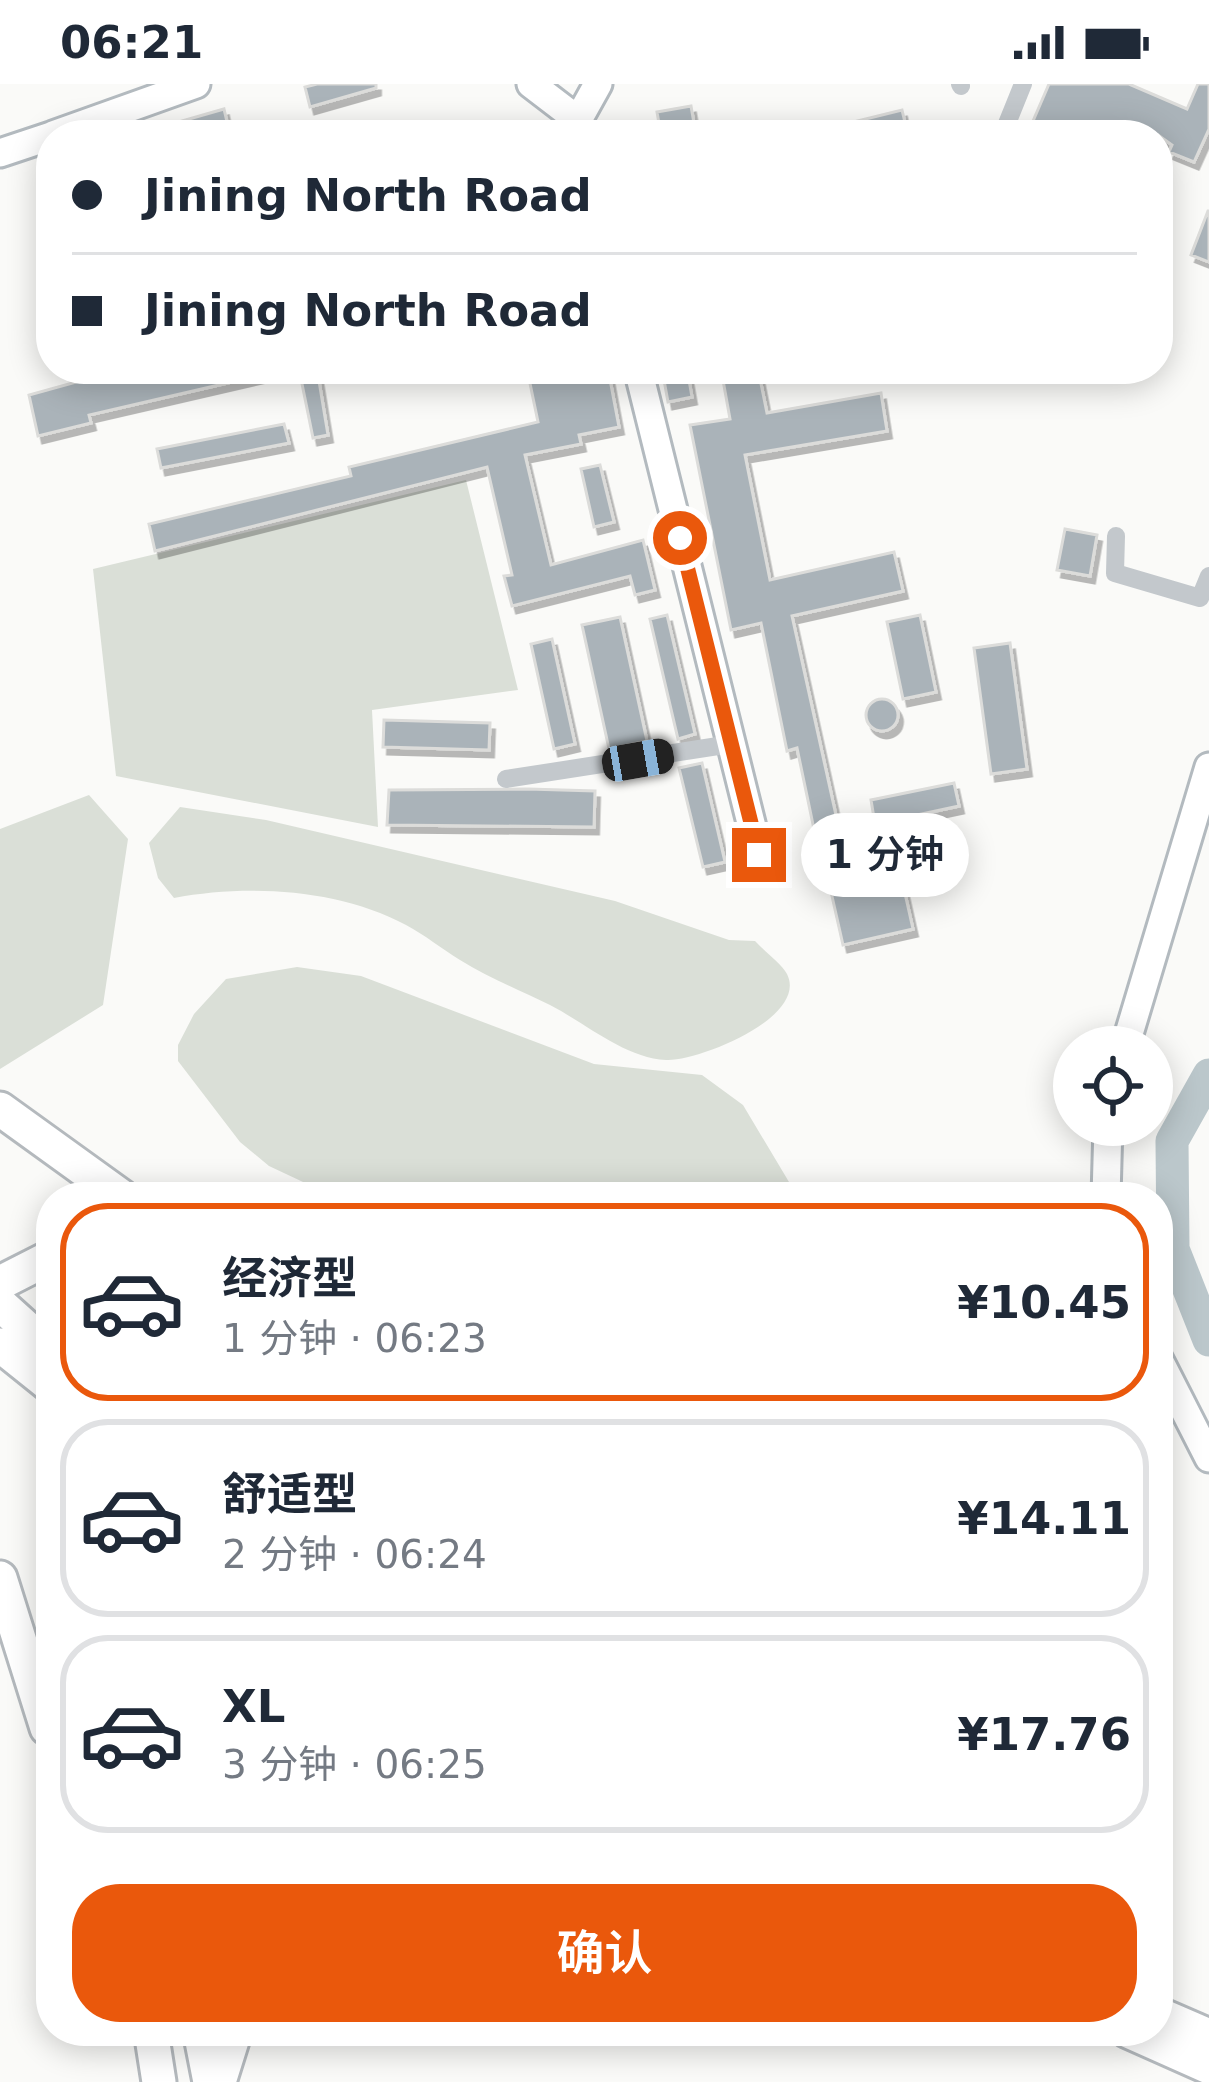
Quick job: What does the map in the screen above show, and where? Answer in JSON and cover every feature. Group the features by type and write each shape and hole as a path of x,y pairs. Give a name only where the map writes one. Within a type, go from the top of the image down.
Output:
{"highway":[{"path":"0,1108 101,1182"},
{"path":"0,1283 36,1265"},
{"path":"7,1332 36,1344"},
{"path":"7,1332 36,1367"},
{"path":"0,1578 36,1692"},
{"path":"0,1636 36,1707"},
{"path":"1173,2020 1209,2036"},
{"path":"153,2046 159,2082"},
{"path":"203,2046 210,2082"},
{"path":"219,2082 231,2046"},
{"path":"1162,2046 1209,2067"}],"main road":[{"path":"94,120 196,84"},
{"path":"531,84 571,120"},
{"path":"583,120 598,84"},
{"path":"0,153 36,141"},
{"path":"642,384 759,855"},
{"path":"1131,1026 1209,767"},
{"path":"1106,1182 1107,1146"},
{"path":"1173,1387 1209,1458"}],"street":[{"path":"1008,120 1023,84"},
{"path":"1116,536 1115,573 1200,598 1209,576"},
{"path":"506,779 731,744"}],"shaded area":[{"path":"466,480 518,690 372,710 378,827 116,776 93,569"},
{"path":"89,795 128,839 103,1005 0,1069 0,829"},
{"path":"180,807 266,820 615,901 729,940 755,941 787,974 789,990 782,1006 746,1034 701,1054 651,1058 482,973 380,913 293,893 232,891 174,898 158,878 149,843"},
{"path":"297,967 361,976 594,1064 702,1075 743,1105 789,1182 303,1182 269,1166 240,1142 178,1061 178,1045 194,1014 226,979"}],"building":[{"path":"376,84 376,88 310,107 305,87"},
{"path":"1049,84 1129,84 1187,109 1198,84 1209,84 1209,129 1194,162 1173,154 1173,120 1033,120"},
{"path":"691,106 693,120 658,120 657,112"},
{"path":"224,109 227,120 186,120"},
{"path":"902,110 904,120 862,120"},
{"path":"1209,211 1209,262 1191,255"},
{"path":"69,384 223,384 89,415 91,423 38,436 29,395"},
{"path":"302,384 320,384 328,435 313,438"},
{"path":"530,384 611,384 619,427 579,435 581,444 525,455 551,565 643,540 655,590 635,595 630,576 512,606 504,576 512,575 487,467 155,551 149,524 351,476 349,467 538,422"},
{"path":"665,384 690,384 692,397 668,402"},
{"path":"724,384 761,384 767,413 881,393 887,431 745,455 770,580 894,552 903,591 792,616 839,829 815,834 797,748 787,751 761,623 731,630 690,425 730,419"},
{"path":"284,424 289,443 161,468 157,449"},
{"path":"600,465 614,522 594,527 581,469"},
{"path":"1065,529 1097,535 1090,576 1057,570"},
{"path":"667,615 695,734 678,739 650,619"},
{"path":"920,615 936,692 903,699 887,622"},
{"path":"620,617 647,741 609,749 582,625"},
{"path":"552,639 575,744 554,749 531,644"},
{"path":"1010,643 1027,769 991,774 974,648"},
{"path":"882,699 894,703 898,715 894,727 882,731 870,727 866,715 870,703"},
{"path":"384,720 490,723 489,750 383,747"},
{"path":"702,763 725,862 703,867 679,768"},
{"path":"954,783 959,806 875,824 871,800"},
{"path":"389,790 595,791 594,827 387,825"},
{"path":"897,858 913,929 843,945 827,874"}],"waterway":[{"path":"1172,1182 1172,1141 1209,1075"},
{"path":"1173,1249 1209,1340"}],"route":[{"path":"680,538 759,855"}]}
